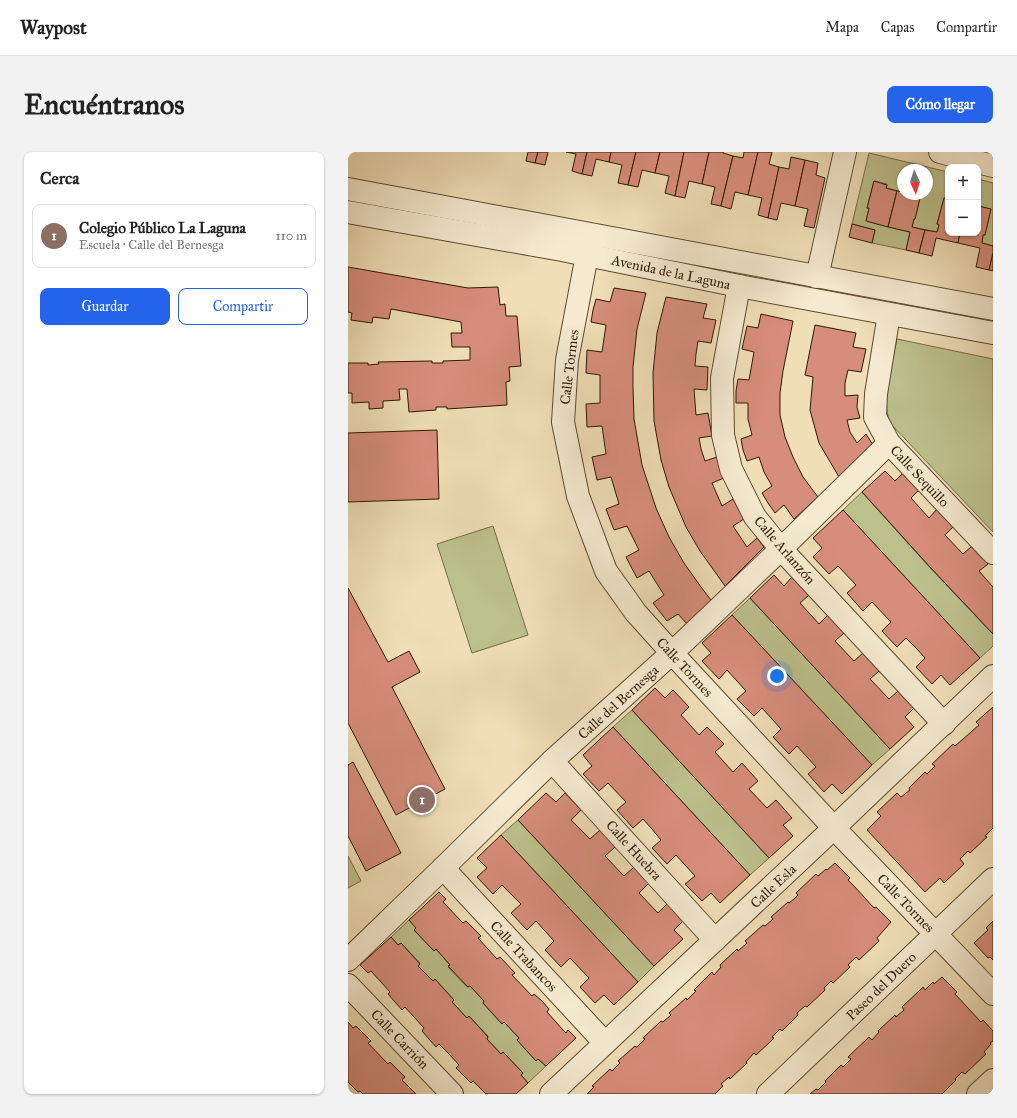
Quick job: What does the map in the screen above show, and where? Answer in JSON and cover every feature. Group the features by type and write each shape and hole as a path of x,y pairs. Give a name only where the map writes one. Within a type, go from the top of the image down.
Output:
{"street":[{"path":"817,277 845,152"},
{"path":"940,152 993,166"},
{"name":"Avenida de la Laguna","path":"348,190 993,309"},
{"name":"Avenida de la Laguna","path":"348,212 587,255 739,286 993,333"},
{"name":"Calle Tormes","path":"587,255 567,360 563,422 578,496 606,571 636,613 672,653 834,828 993,994"},
{"name":"Calle Arlanzón","path":"739,286 722,378 723,435 731,469 755,517 781,549 944,724"},
{"name":"Calle Sequillo","path":"889,314 876,394 875,416 889,444 993,553"},
{"name":"Calle del Bernesga","path":"348,960 552,761 672,653 889,444"},
{"name":"Calle Esla","path":"551,1094 944,724 993,676"},
{"name":"Calle Huebra","path":"552,761 715,940"},
{"name":"Calle Trabancos","path":"443,868 605,1043"},
{"name":"Paseo del Duero","path":"768,1094 993,879"},
{"name":"Calle Carrión","path":"348,985 452,1094"},
{"path":"978,1094 993,1080"}],"green space":[{"path":"869,153 915,164 897,164 897,191 886,188 887,184 874,181 867,208 869,208 866,221 910,232 906,250 872,243 875,230 852,224"},
{"path":"933,168 945,171 945,198 937,224 939,225 937,232 912,227 920,200 933,200"},
{"path":"981,180 993,183 993,246 982,243 991,209 981,206"},
{"path":"897,339 993,359 993,532 890,423 887,392"},
{"path":"862,492 930,568 993,634 993,646 980,658 843,510"},
{"path":"493,526 528,635 472,653 437,544"},
{"path":"750,598 890,749 872,765 732,615"},
{"path":"632,710 769,858 750,875 613,727"},
{"path":"518,820 654,966 638,982 501,835"},
{"path":"348,856 361,881 348,888"},
{"path":"409,920 416,928 414,930 434,951 436,949 450,965 448,967 467,987 470,986 502,1024 504,1022 519,1038 517,1040 536,1061 538,1059 546,1066 528,1083 521,1075 523,1073 504,1053 501,1054 487,1039 488,1036 469,1016 467,1018 452,1002 454,1000 435,980 433,981 418,966 420,963 401,943 398,945 391,937"}],"building":[{"path":"528,152 538,152 535,163 526,161"},
{"path":"538,152 548,152 545,165 535,163"},
{"path":"566,152 587,152 582,174 572,171 576,154"},
{"path":"587,152 611,152 609,162 596,159 592,176 582,174"},
{"path":"611,152 636,152 628,185 618,183 622,165 609,162"},
{"path":"636,152 660,152 655,173 642,170 638,187 628,185"},
{"path":"660,152 684,152 675,196 665,193 669,176 655,173"},
{"path":"684,152 709,152 702,184 689,181 685,198 675,196"},
{"path":"709,152 723,152 733,156 721,206 711,204 715,187 702,184"},
{"path":"744,152 758,152 748,195 735,192 731,209 721,206 733,156 743,158"},
{"path":"758,152 772,152 769,164 779,167 768,218 758,215 762,198 748,195"},
{"path":"791,157 805,160 795,206 781,203 777,220 768,218 779,167 789,169"},
{"path":"805,160 818,163 816,175 825,178 814,228 804,226 808,209 795,206"},
{"path":"874,181 887,185 886,188 897,191 888,227 866,221 869,208 867,208"},
{"path":"897,191 897,200 920,200 912,227 925,230 919,253 906,250 910,232 888,227"},
{"path":"945,198 945,236 959,236 958,243 936,238 932,256 919,253 925,230 937,232 939,225 937,224"},
{"path":"981,207 991,209 982,243 993,246 989,270 976,267 980,248 958,243 959,236 981,236"},
{"path":"852,224 875,230 872,243 849,237"},
{"path":"993,253 993,271 989,270"},
{"path":"348,267 468,288 498,287 500,305 505,304 506,316 517,316 521,366 509,367 510,381 506,382 507,405 447,409 447,407 436,407 436,410 409,412 407,389 399,389 400,400 383,401 383,408 369,409 369,402 352,403 352,393 348,393 348,363 368,363 368,365 379,364 378,362 432,361 432,363 443,363 443,361 470,360 470,347 452,347 451,333 462,333 461,322 391,309 389,319 373,317 372,323 351,320 352,313 348,312"},
{"path":"614,288 646,293 637,329 633,367 634,419 642,465 656,508 669,537 684,563 711,600 687,624 678,614 667,621 653,603 664,595 649,571 637,578 626,557 639,550 627,526 614,530 606,509 619,504 611,477 597,480 592,457 606,454 602,426 587,427 586,404 600,403 600,375 586,373 587,350 602,352 606,325 591,322 593,310 596,299 610,302"},
{"path":"666,297 707,304 703,318 716,320 711,343 698,341 696,354 695,366 708,367 707,390 694,389 696,415 708,413 712,436 699,438 701,449 705,461 717,457 724,478 712,483 722,506 733,499 744,519 733,526 747,547 757,538 764,547 725,586 700,551 686,527 669,487 661,460 654,421 653,373 657,333"},
{"path":"761,314 793,321 783,371 780,393 780,415 785,437 793,457 803,477 818,497 794,519 784,505 775,513 768,503 762,493 772,486 764,472 759,457 747,461 741,439 752,435 748,419 748,403 736,403 736,391 738,379 749,380 754,352 742,349 747,326 758,328"},
{"path":"815,325 856,333 853,347 866,349 861,372 848,370 845,383 845,396 858,395 857,407 860,418 847,420 850,432 857,443 866,434 873,445 839,477 819,443 810,410 813,377 805,375"},
{"path":"437,430 439,499 348,502 348,433"},
{"path":"885,471 895,481 903,473 919,490 911,498 929,518 937,509 953,527 945,535 963,554 972,546 988,564 979,571 993,587 993,634 862,492"},
{"path":"843,510 980,658 950,685 941,675 932,684 916,667 925,658 916,648 906,638 897,647 882,631 891,622 872,602 863,611 847,593 856,585 838,566 829,574 813,557 822,548 813,538"},
{"path":"774,575 784,586 792,577 809,595 800,603 819,624 828,615 844,633 835,641 854,661 863,653 879,671 870,679 889,699 898,691 914,708 905,717 914,727 890,749 750,598"},
{"path":"348,588 388,662 409,651 420,672 392,687 445,789 396,815 348,723"},
{"path":"732,615 872,765 842,794 832,784 824,792 808,774 816,767 797,746 789,754 773,737 781,729 762,708 754,716 737,699 746,691 727,670 719,679 702,661 711,653 702,643"},
{"path":"655,688 665,698 673,690 689,707 681,715 699,735 707,727 724,744 715,752 733,772 742,763 758,781 749,789 767,808 776,800 792,818 783,825 793,836 769,858 632,710"},
{"path":"993,707 993,828 985,836 987,837 970,853 968,851 960,859 964,864 944,883 940,878 925,892 867,830 881,816 877,812 897,793 901,797 910,790 909,788 925,772 927,774 935,766 932,764 953,744 955,746 979,725 976,722"},
{"path":"613,727 750,875 720,903 711,893 702,901 685,884 695,876 676,855 667,864 652,848 661,840 643,819 633,828 617,810 626,802 608,783 599,791 583,774 592,766 583,755"},
{"path":"353,762 401,853 366,871 348,836 348,765"},
{"path":"546,793 556,802 565,793 581,810 571,820 590,839 600,830 615,847 605,856 624,876 634,867 649,883 639,893 658,913 668,903 684,920 674,930 683,939 654,966 518,820"},
{"path":"501,835 638,982 614,1005 604,995 595,1003 580,987 589,978 570,958 561,967 545,950 554,941 536,921 527,930 511,913 521,904 502,885 493,894 477,877 487,868 477,858"},
{"path":"835,863 850,878 848,880 874,908 876,907 891,922 877,938 879,941 859,960 856,957 848,965 850,967 833,983 831,981 824,988 825,990 807,1007 805,1006 797,1013 798,1015 782,1031 780,1029 772,1037 774,1038 770,1042 756,1055 754,1053 746,1062 747,1063 730,1079 729,1077 721,1084 723,1086 715,1094 587,1094 594,1087 592,1086 610,1069 612,1071 620,1063 618,1061 635,1046 637,1047 645,1039 643,1038 661,1021 663,1022 671,1015 669,1013 686,998 687,1000 696,991 694,990 712,972 714,975 721,967 720,965 737,949 738,951 747,943 745,941 763,925 765,926 773,919 771,917 788,902 789,903 794,899 798,895 796,893 816,874 818,876"},
{"path":"439,892 446,899 443,902 463,923 466,921 481,936 478,938 497,959 500,957 515,973 512,975 532,996 534,994 542,1001 549,1009 547,1012 563,1030 566,1033 568,1030 576,1038 546,1066 538,1059 536,1061 517,1040 519,1038 504,1022 502,1024 483,1003 484,1001 448,966 450,965 436,949 434,951 414,930 416,928 409,920"},
{"path":"993,921 993,960 990,957 988,958 974,943 988,930 986,928"},
{"path":"391,937 398,945 401,943 420,964 418,966 433,981 435,979 454,1000 452,1002 467,1018 469,1016 501,1054 503,1052 523,1073 521,1075 528,1083 516,1094 486,1094 473,1081 471,1083 456,1068 459,1065 449,1054 439,1044 436,1047 422,1031 424,1028 405,1007 402,1010 388,994 390,992 371,971 368,973 360,965"},
{"path":"942,977 957,992 955,994 981,1022 983,1020 993,1031 993,1041 984,1052 986,1054 965,1074 962,1072 942,1094 810,1094 816,1089 818,1090 841,1065 843,1067 851,1059 848,1057 869,1037 872,1040 879,1032 878,1031 895,1015 896,1017 904,1010 902,1007 923,987 925,990 933,982 934,984"},
{"path":"348,1022 353,1028 356,1026 371,1041 368,1043 388,1064 390,1062 405,1077 402,1080 416,1094 363,1094 360,1091 358,1092 348,1082"}],"place":[{"name":"Colegio Público La Laguna","path":"422,800"}]}
